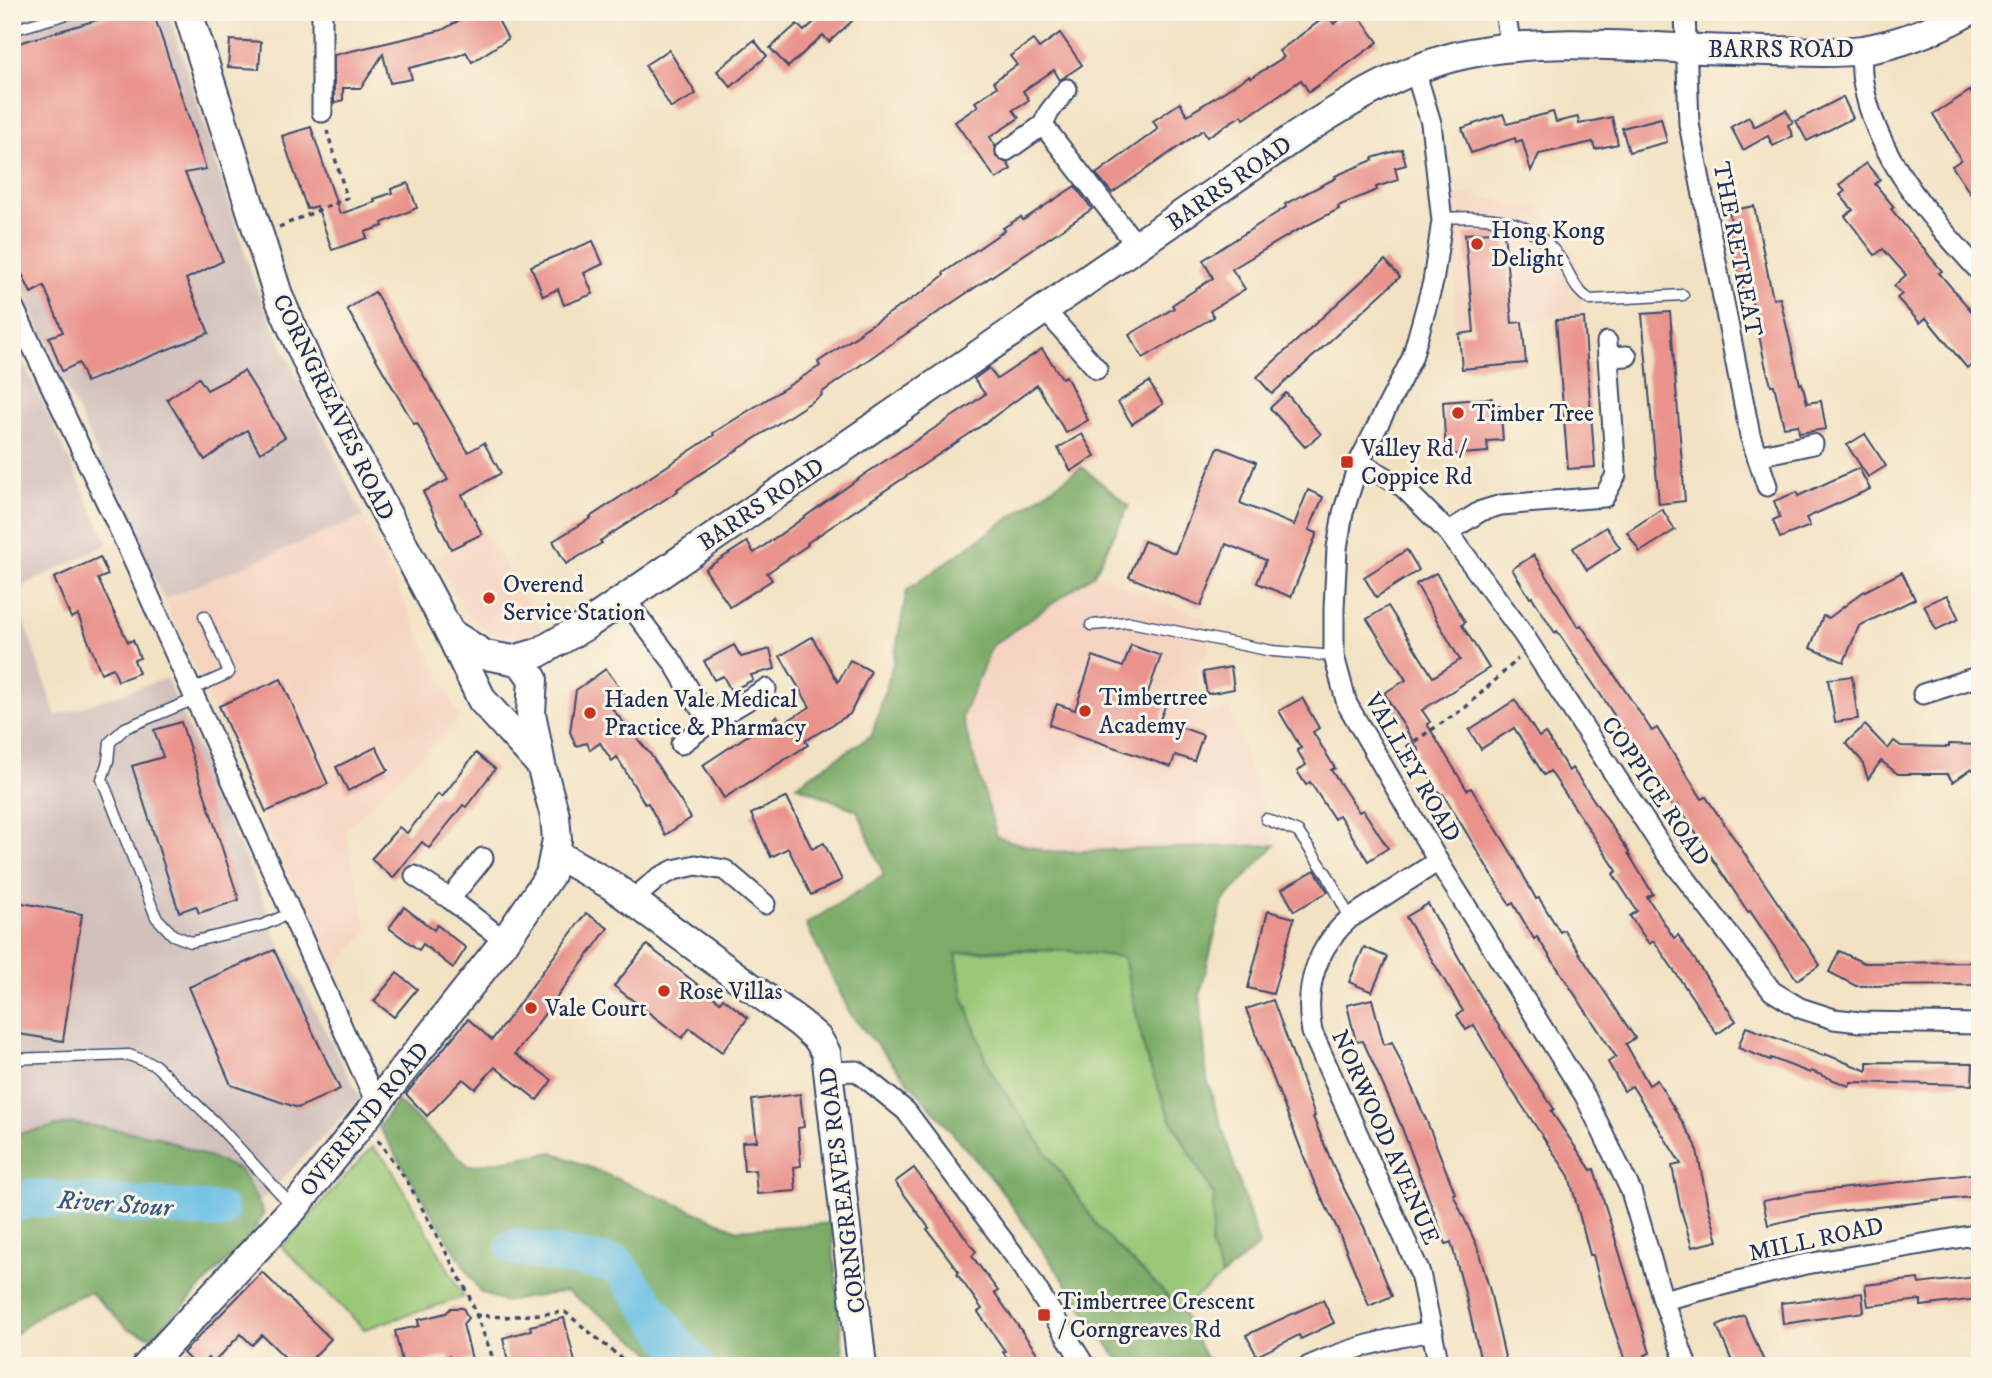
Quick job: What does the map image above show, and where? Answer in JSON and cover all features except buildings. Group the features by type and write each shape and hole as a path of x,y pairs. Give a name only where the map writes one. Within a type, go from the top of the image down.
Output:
{"street":[{"name":"CORNGREAVES ROAD","path":"188,12 279,298 315,379 487,701 541,765"},
{"path":"322,12 322,112"},
{"path":"1505,12 1511,47"},
{"name":"THE RETREAT","path":"1685,12 1689,124 1750,435 1767,486"},
{"name":"BARRS ROAD","path":"509,660 538,653 585,626 1353,99 1415,70 1468,53 1511,47 1579,44 1802,52 1861,50 1896,43 1950,22 1967,12"},
{"path":"1861,50 1863,82 1872,116 1902,179 1980,272"},
{"name":"VALLEY ROAD","path":"1415,70 1431,123 1442,218 1433,282 1412,358 1359,463 1343,513 1337,548 1335,656 1347,704 1438,861 1586,1096 1631,1191 1663,1300 1687,1366"},
{"path":"1006,151 1043,125 1049,112 1067,89"},
{"path":"1043,125 1137,246"},
{"path":"12,304 122,535 291,914 369,1115"},
{"path":"1044,309 1097,369"},
{"path":"1448,531 1480,511 1501,505 1604,497 1616,475 1614,352"},
{"path":"1757,456 1813,444"},
{"name":"COPPICE ROAD","path":"1359,463 1403,487 1448,531 1531,647 1663,849 1772,991 1800,1008 1834,1019 1860,1022 1980,1024"},
{"path":"624,598 673,662 709,723"},
{"name":"BARRS ROAD","path":"533,693 548,665 585,626"},
{"name":"CORNGREAVES ROAD","path":"450,633 485,655 509,660 529,671 533,693 531,713 555,816 556,854 611,885 800,1023 818,1039 826,1053 862,1366"},
{"path":"509,660 487,668 479,683 487,701 503,714 520,711 527,705 533,693"},
{"path":"1923,694 1980,676"},
{"path":"681,744 709,723 766,689"},
{"name":"OVEREND ROAD","path":"148,1366 294,1208 369,1115 505,941 542,889 550,875 556,854"},
{"path":"450,899 483,858"},
{"name":"NORWOOD AVENUE","path":"1438,861 1350,918 1330,939 1316,964 1309,998 1312,1032 1420,1273 1438,1366"},
{"path":"632,900 658,878 674,870 696,865 725,870 765,904"},
{"path":"415,876 505,941"},
{"path":"830,1072 857,1071 906,1111 1023,1267 1085,1366"},
{"name":"MILL ROAD","path":"1663,1300 1801,1265 1941,1238 1980,1234"},
{"path":"1309,1366 1367,1343 1433,1331"}],"lane":[{"path":"12,30 74,12"},
{"path":"1442,218 1474,217 1513,222 1542,237 1560,258 1577,292 1590,300 1683,295"},
{"path":"204,616 229,673 125,728 110,742 102,779 156,917 173,935 191,942 263,925 291,914"},
{"path":"1091,625 1130,622 1272,652 1335,656"},
{"path":"1266,819 1298,832 1328,876 1350,918"},
{"path":"12,1059 129,1055 155,1065 215,1122 294,1208"}],"path":[{"path":"271,230 347,198 322,112"},
{"path":"1381,763 1465,707 1531,647"},
{"path":"369,1115 468,1293 496,1366"},
{"path":"475,1315 504,1317 565,1312 627,1366"}],"shaded area":[{"path":"12,12 168,12 257,291 363,517 164,599 12,268"},
{"path":"1455,192 1540,209 1577,254 1581,313 1523,322 1454,327 1457,216"},
{"path":"12,336 108,544 14,591 56,716 166,678 262,897 276,936 360,1098 258,1204 240,1170 73,1123 12,1135"},
{"path":"363,517 460,718 345,830 368,931 333,970 164,599"},
{"path":"482,534 489,535 543,631 527,636 509,637 490,633 469,618 436,558"},
{"name":"Timbertree Academy","path":"1094,574 1204,618 1209,649 1195,666 1206,714 1229,708 1275,845 1048,852 997,837 962,717 992,646"}],"green space":[{"path":"1082,467 1129,506 1094,574 992,646 962,717 997,837 1048,852 1275,845 1223,901 1200,994 1207,1079 1259,1245 1222,1276 1211,1246 1214,1196 1170,1117 1146,1057 1124,958 1040,949 956,954 963,996 991,1072 1101,1231 1181,1309 1210,1366 1123,1366 999,1187 851,1015 806,924 884,875 858,811 796,785 872,735 893,664 907,590"},
{"path":"1078,951 1124,958 1146,1057 1170,1117 1214,1196 1211,1246 1222,1276 1181,1309 1101,1231 991,1072 963,996 956,953"},
{"path":"397,1101 469,1166 553,1152 738,1230 831,1223 844,1366 660,1366 648,1349 567,1291 504,1302 480,1292 379,1127"},
{"path":"73,1123 157,1136 240,1170 264,1213 251,1236 153,1337 128,1329 90,1292 49,1308 12,1336 12,1135"},
{"path":"372,1147 389,1164 464,1297 364,1329 282,1247"}],"waterway":[{"name":"River Stour","path":"12,1206 31,1198 220,1211"},
{"name":"River Stour","path":"514,1247 618,1265 678,1346 697,1366"}],"place":[{"name":"Hong Kong Delight","path":"1477,244"},
{"name":"Timber Tree","path":"1458,413"},
{"name":"Valley Rd / Coppice Rd","path":"1347,462"},
{"name":"Overend Service Station","path":"489,598"},
{"name":"Timbertree Academy","path":"1085,711"},
{"name":"Haden Vale Medical Practice & Pharmacy","path":"590,713"},
{"name":"Rose Villas","path":"664,991"},
{"name":"Vale Court","path":"531,1008"},
{"name":"Timbertree Crescent / Corngreaves Rd","path":"1044,1315"}]}
